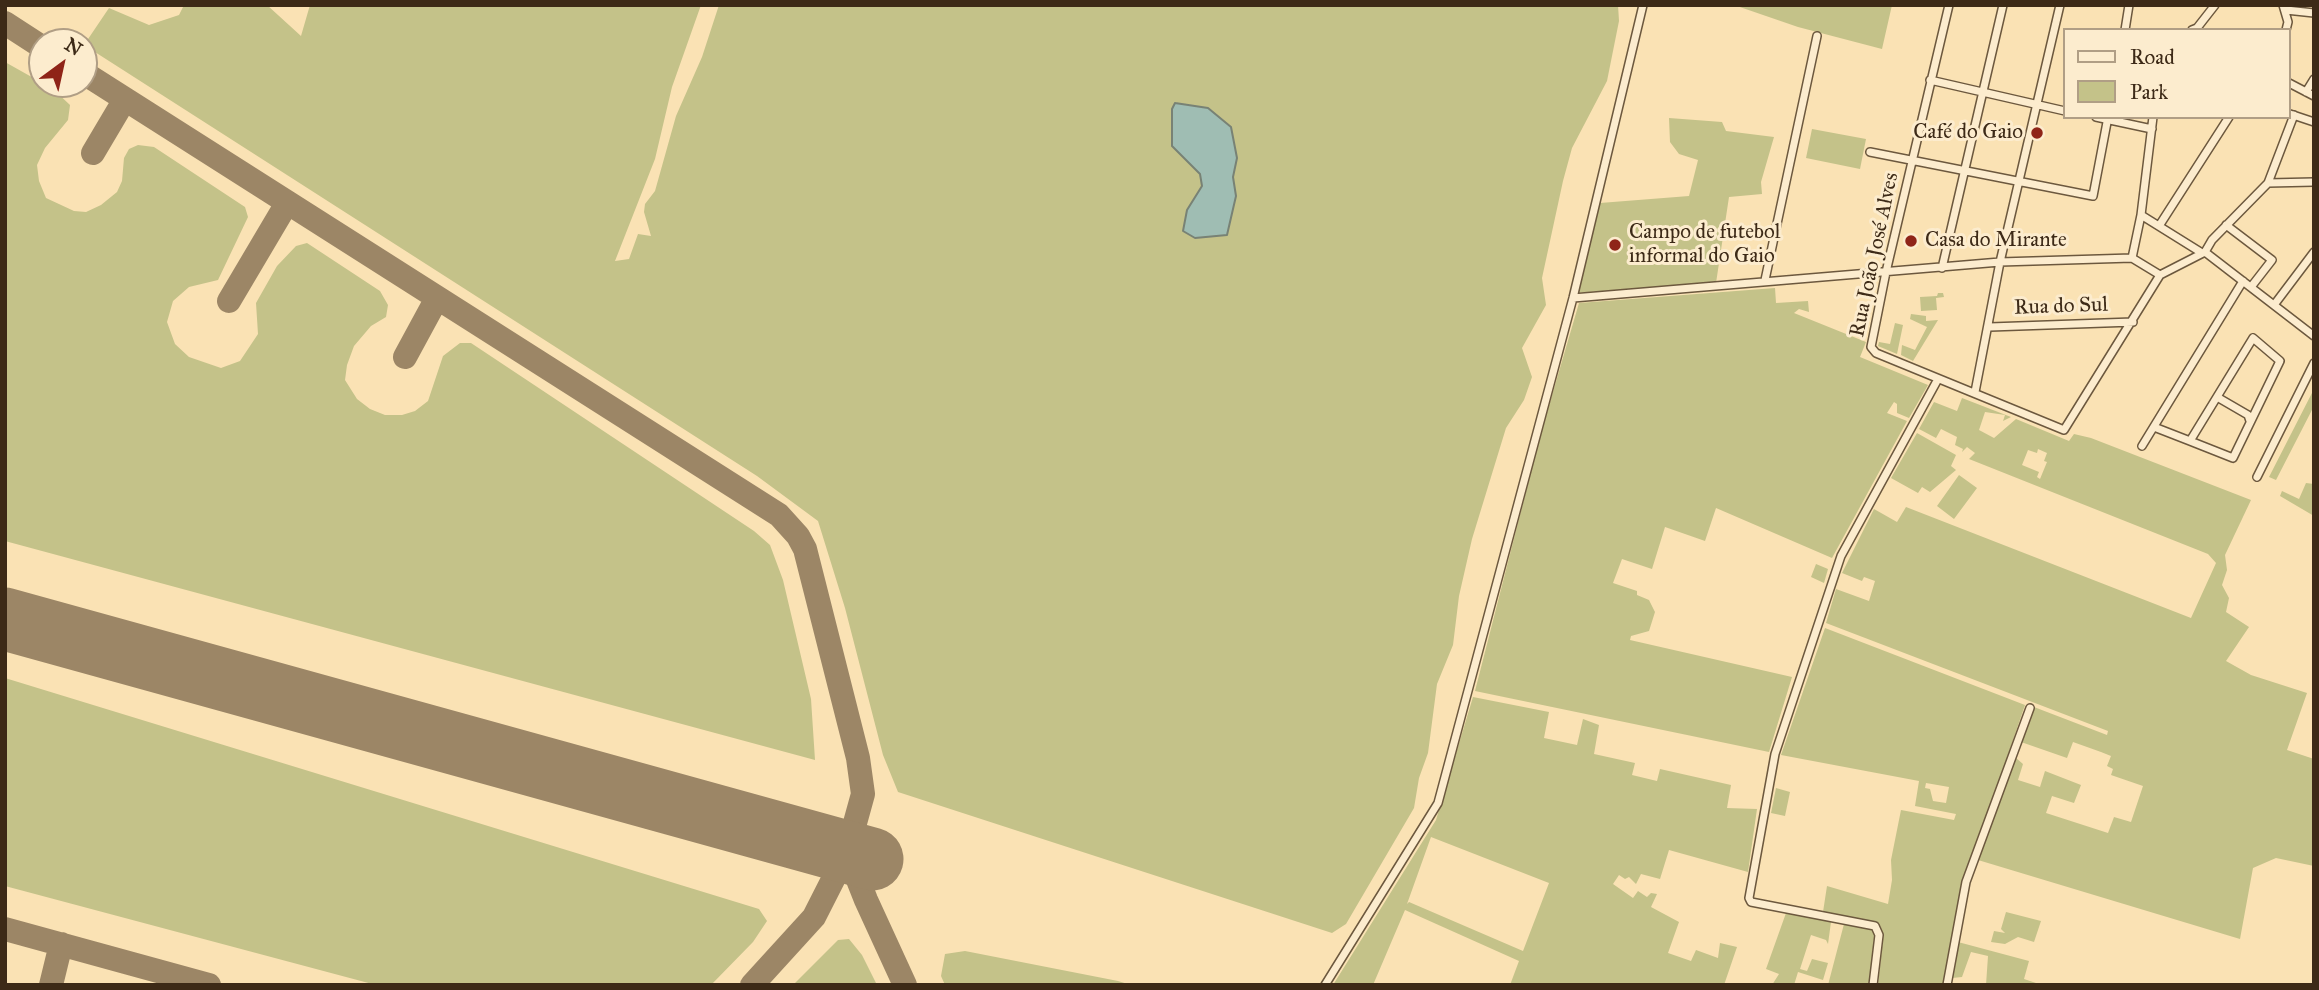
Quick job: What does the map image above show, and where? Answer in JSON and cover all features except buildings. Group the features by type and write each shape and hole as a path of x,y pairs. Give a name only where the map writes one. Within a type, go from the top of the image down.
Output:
{"street":[{"path":"1325,985 1438,803 1573,298 1643,5"},
{"name":"Rua João José Alves","path":"1949,5 1871,347 1876,353 2064,430 2133,322"},
{"path":"1942,268 2003,5"},
{"path":"1975,392 1990,327 2000,262 2060,5"},
{"path":"2125,28 2129,5"},
{"path":"2197,28 2215,5"},
{"path":"2286,28 2285,8 2314,13"},
{"path":"1765,281 1816,36"},
{"path":"2291,84 2310,94 2314,79"},
{"path":"1930,80 2064,111"},
{"path":"2292,114 2314,122"},
{"path":"1870,152 2092,196 2108,119 2152,129"},
{"path":"2132,258 2141,215 2153,119"},
{"path":"2159,226 2228,119"},
{"path":"2133,322 2160,275 2204,252 2211,240 2268,183 2290,119"},
{"path":"2268,183 2314,182"},
{"path":"2141,215 2204,252 2314,336"},
{"path":"2226,225 2272,260 2251,287"},
{"path":"2274,305 2314,252"},
{"path":"1573,298 2000,262 2132,258 2160,275"},
{"path":"2142,446 2243,281"},
{"name":"Rua do Sul","path":"1990,327 2133,322"},
{"path":"2154,426 2190,441 2233,458 2280,361 2252,338 2190,441"},
{"path":"2257,477 2314,363"},
{"path":"1873,985 1879,935 1875,926 1751,902 1749,898 1775,754 1841,556 1938,379"},
{"path":"2217,397 2248,415 2250,422"},
{"path":"1947,985 1966,882 2030,708"}],"green space":[{"path":"184,5 267,5 301,36 310,5 701,5 672,87 655,159 615,261 629,259 638,234 651,236 644,212 645,204 655,191 676,116 702,57 719,5 1618,5 1619,21 1607,81 1572,148 1563,181 1542,278 1546,305 1522,348 1532,377 1524,400 1506,428 1472,539 1459,596 1453,645 1437,684 1428,753 1419,778 1414,808 1346,924 1332,933 898,792 883,755 845,608 818,521 757,476 98,54 98,28 95,28 109,8 149,25 179,15","holes":["1237,158 1233,177 1236,196 1187,210 1202,187 1200,174"]},
{"path":"1734,5 1892,5 1882,49 1798,27"},
{"path":"5,62 28,75 28,98 63,98 70,105 68,120 45,148 37,165 39,181 46,198 74,211 86,212 101,205 117,192 122,181 124,158 129,149 138,145 154,147 245,207 248,217 218,280 189,287 173,301 167,322 175,344 189,357 221,368 240,361 258,334 256,303 277,266 296,246 307,243 380,291 388,305 386,317 371,326 354,346 347,365 345,380 357,399 370,409 385,415 402,415 415,411 428,401 443,356 460,343 471,343 754,531 770,545 783,580 811,699 815,760 5,541"},
{"path":"1669,118 1722,122 1726,131 1774,137 1761,182 1762,194 1729,197 1716,283 1574,293 1600,203 1689,196 1698,160 1679,154 1670,142"},
{"path":"1812,129 1866,139 1860,169 1806,158"},
{"path":"1775,288 1776,303 1808,301 1809,312 1799,309 1794,313 1866,342 1860,357 1928,385 1909,418 1897,413 1897,404 1894,402 1887,413 1907,421 1832,558 1716,508 1705,541 1665,527 1652,569 1622,559 1613,583 1637,591 1637,595 1649,600 1655,612 1649,631 1631,636 1630,640 1792,677 1769,752 1475,691 1541,433 1579,303"},
{"path":"1938,293 1943,293 1944,297 1936,298 1937,310 1921,311 1920,297 1937,296"},
{"path":"1911,314 1926,316 1926,321 1938,320 1913,361 1901,355 1902,345 1915,350 1927,327 1910,319"},
{"path":"1895,323 1903,325 1897,354 1878,346 1879,342 1890,344"},
{"path":"2314,389 2314,406 2276,480 2269,477"},
{"path":"1962,398 2011,417 2003,421 2005,415 1985,412 1979,430 1994,438 2016,419 2069,441 2074,434 2091,438 2251,500 2225,555 2227,570 2222,585 2229,598 2226,612 2249,627 2226,661 2251,675 2307,693 2287,750 2314,759 2314,866 2276,858 2253,868 2240,939 1978,860 2016,758 2023,764 2018,780 2040,787 2045,771 2081,785 2074,803 2052,796 2046,813 2108,833 2114,817 2131,822 2143,786 2111,775 2113,769 2107,766 2111,756 2101,752 2073,742 2067,758 2021,742 2034,707 2107,735 2108,731 1826,623 1836,589 1869,601 1875,581 1864,577 1862,581 1842,573 1874,509 1897,522 1906,507 2191,618 2216,563 2208,554 1969,459 1975,453 1967,447 1962,452 1963,449 1955,445 1957,437 1941,429 1936,438 1919,429 1934,402 1957,411","holes":["2038,449 2047,453 2044,461 2047,462 2040,479 2037,477 2039,472 2022,465 2028,450 2037,453"]},
{"path":"1917,433 1956,455 1951,466 1956,470 1930,492 1922,487 1918,493 1891,478"},
{"path":"1959,475 1977,488 1954,519 1937,506"},
{"path":"2306,483 2314,484 2314,516 2280,496 2282,491 2299,499"},
{"path":"1816,564 1828,569 1824,583 1811,577"},
{"path":"1825,628 2025,705 1965,880 1943,985 1878,985 1883,938 1880,926 1823,912 1827,886 1888,904 1892,880 1891,860 1901,810 1954,820 1956,814 1915,806 1919,781 1781,755","holes":["1926,783 1949,787 1946,803 1933,801 1930,789 1925,788"]},
{"path":"5,678 759,909 767,921 753,942 711,985 376,985 5,886"},
{"path":"1473,697 1549,712 1544,738 1577,745 1583,719 1599,725 1594,754 1635,763 1632,775 1657,781 1660,769 1731,785 1727,808 1757,809 1748,872 1669,850 1660,879 1641,874 1636,884 1629,877 1625,879 1619,875 1613,884 1633,898 1638,891 1647,897 1651,893 1657,894 1651,907 1679,922 1668,953 1691,961 1696,950 1718,958 1720,943 1737,947 1724,985 1510,985 1519,961 1405,910 1373,985 1333,985 1436,820","holes":["1431,837 1549,883 1523,951 1409,902 1407,904"]},
{"path":"1776,788 1790,792 1785,816 1771,813"},
{"path":"2006,912 2041,921 2034,942 2018,937 2005,944 1991,942 1994,931 2005,933 2001,929"},
{"path":"1786,913 1831,922 1828,944 1826,940 1811,935 1800,969 1807,971 1812,959 1828,963 1823,980 1798,972 1794,985 1772,985 1779,974 1766,969"},
{"path":"1844,924 1875,930 1869,985 1828,985"},
{"path":"849,939 862,955 877,985 793,985 838,940"},
{"path":"1958,942 2029,961 2024,979 2042,985 1986,985 1988,956 1971,952 1962,977 1952,978"},
{"path":"965,951 1131,985 945,985 941,976 945,954"}],"water":[{"path":"1175,103 1208,108 1231,127 1237,158 1233,177 1236,196 1227,235 1195,238 1183,231 1187,210 1202,186 1200,174 1172,146 1172,109"}],"taxiway":[{"path":"5,23 28,38"},
{"path":"98,82 779,515 798,536 805,549 858,758 863,794 847,852 814,917 752,985"},
{"path":"93,153 125,99"},
{"path":"229,301 287,203"},
{"path":"405,357 437,298"},
{"path":"847,852 905,985"},
{"path":"5,929 209,985"},
{"path":"51,985 61,944"}],"runway":[{"path":"5,619 872,859"}],"place":[{"name":"Café do Gaio","path":"2037,133"},
{"name":"Casa do Mirante","path":"1911,241"},
{"name":"Campo de futebol informal do Gaio","path":"1615,245"}]}
